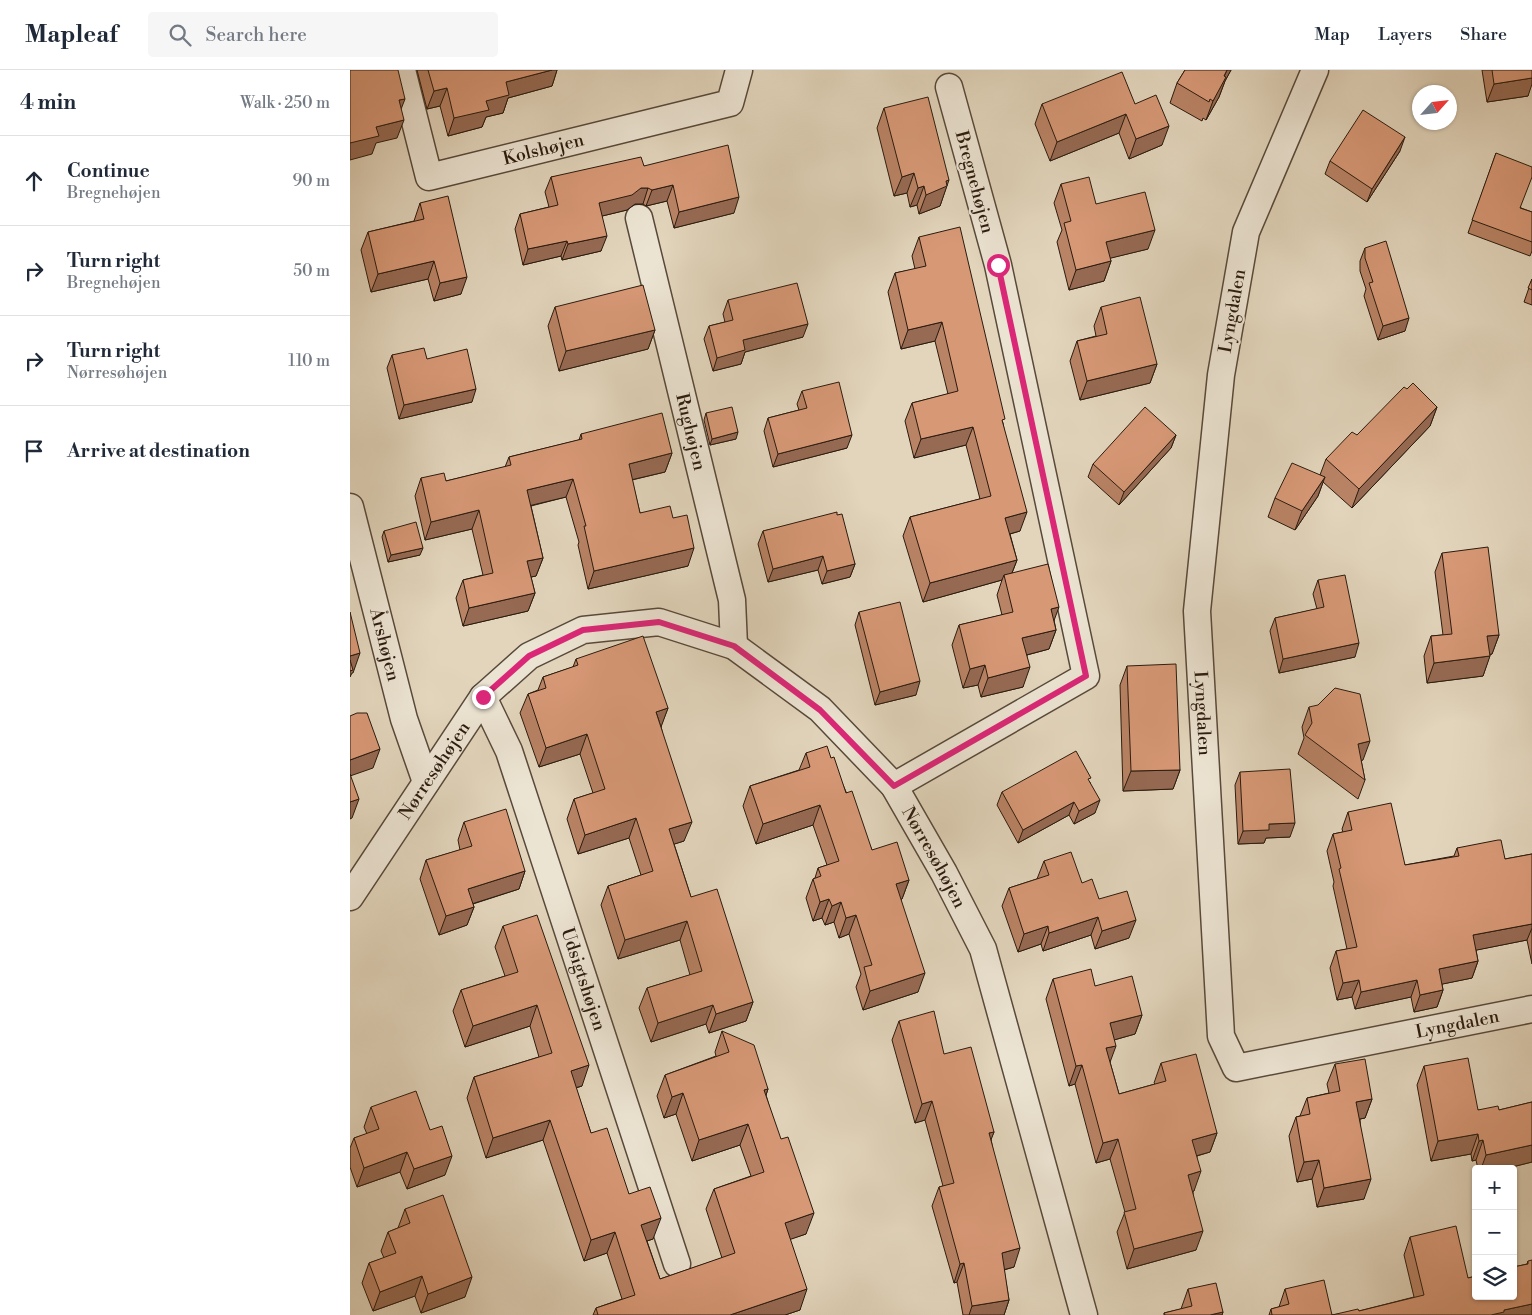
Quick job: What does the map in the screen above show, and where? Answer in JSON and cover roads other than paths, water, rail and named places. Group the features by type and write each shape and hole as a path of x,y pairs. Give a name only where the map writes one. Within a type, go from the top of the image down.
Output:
{"street":[{"name":"Kolshøjen","path":"402,70 429,177 730,103 740,70"},
{"name":"Lyngdalen","path":"1315,70 1246,232 1221,375 1197,611 1221,1036 1236,1068 1532,1009"},
{"name":"Bregnehøjen","path":"894,786 1086,676 998,265 949,87"},
{"name":"Rughøjen","path":"639,218 732,600 734,646"},
{"name":"Årshøjen","path":"350,507 404,719 426,782"},
{"name":"Nørresøhøjen","path":"350,897 483,697 529,656 583,630 659,622 734,646 820,710 894,786 944,873 983,949 1084,1315"},
{"name":"Udsigtshøjen","path":"483,697 510,750 677,1264"}]}
